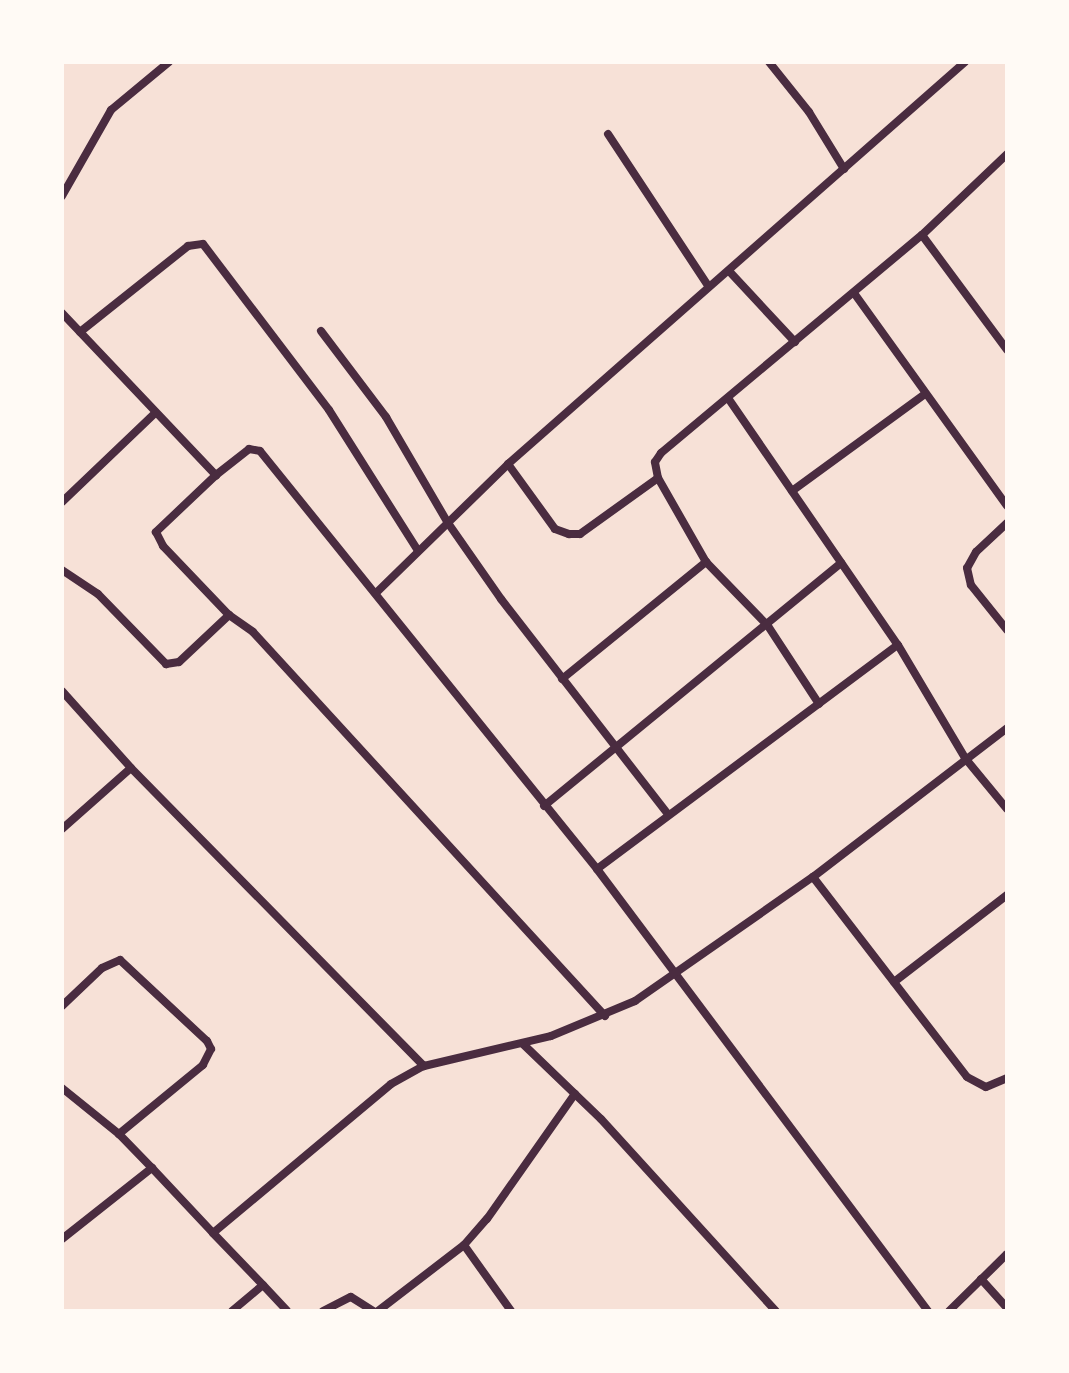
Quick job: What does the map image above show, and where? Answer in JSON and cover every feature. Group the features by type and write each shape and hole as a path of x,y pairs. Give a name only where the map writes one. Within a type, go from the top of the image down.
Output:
{"street":[{"path":"62,196 111,110 169,62"},
{"path":"769,62 809,112 844,169"},
{"path":"376,593 417,549 508,464 965,62"},
{"path":"608,134 709,287"},
{"path":"819,704 768,626 706,562 658,478 655,462 661,453 922,235 1007,154"},
{"path":"62,175 70,182"},
{"path":"922,235 1007,350"},
{"path":"80,332 188,246 203,244 329,410 417,549"},
{"path":"729,271 795,342"},
{"path":"854,293 1007,506"},
{"path":"62,313 216,475"},
{"path":"321,331 386,417 448,523 562,679 668,814"},
{"path":"792,491 925,394"},
{"path":"728,398 898,645 965,758 1007,809"},
{"path":"62,502 155,413"},
{"path":"605,1016 270,649 229,615 173,558 156,532 216,475 249,449 260,451 597,869 928,1311"},
{"path":"508,464 555,529 569,534 580,534 658,478"},
{"path":"1007,523 976,552 967,568 971,585 1007,630"},
{"path":"562,679 706,562"},
{"path":"544,806 768,626 841,563"},
{"path":"62,570 98,594 166,664 179,662 229,615"},
{"path":"597,869 898,645"},
{"path":"62,691 131,768 424,1066"},
{"path":"213,1233 391,1084 424,1066 523,1044 605,1016 676,974 813,877 1007,728"},
{"path":"62,829 131,768"},
{"path":"813,877 967,1077 986,1087 1007,1078"},
{"path":"894,982 1007,895"},
{"path":"62,1006 102,968 120,960 207,1041 211,1049 203,1065 119,1134"},
{"path":"523,1044 575,1094 776,1311"},
{"path":"62,1088 119,1134 287,1311"},
{"path":"323,1311 351,1297 376,1311 464,1245 487,1219 575,1094"},
{"path":"62,1239 152,1168"},
{"path":"464,1245 511,1311"},
{"path":"949,1311 1007,1254"},
{"path":"981,1279 1007,1308"},
{"path":"232,1311 263,1285"}]}
